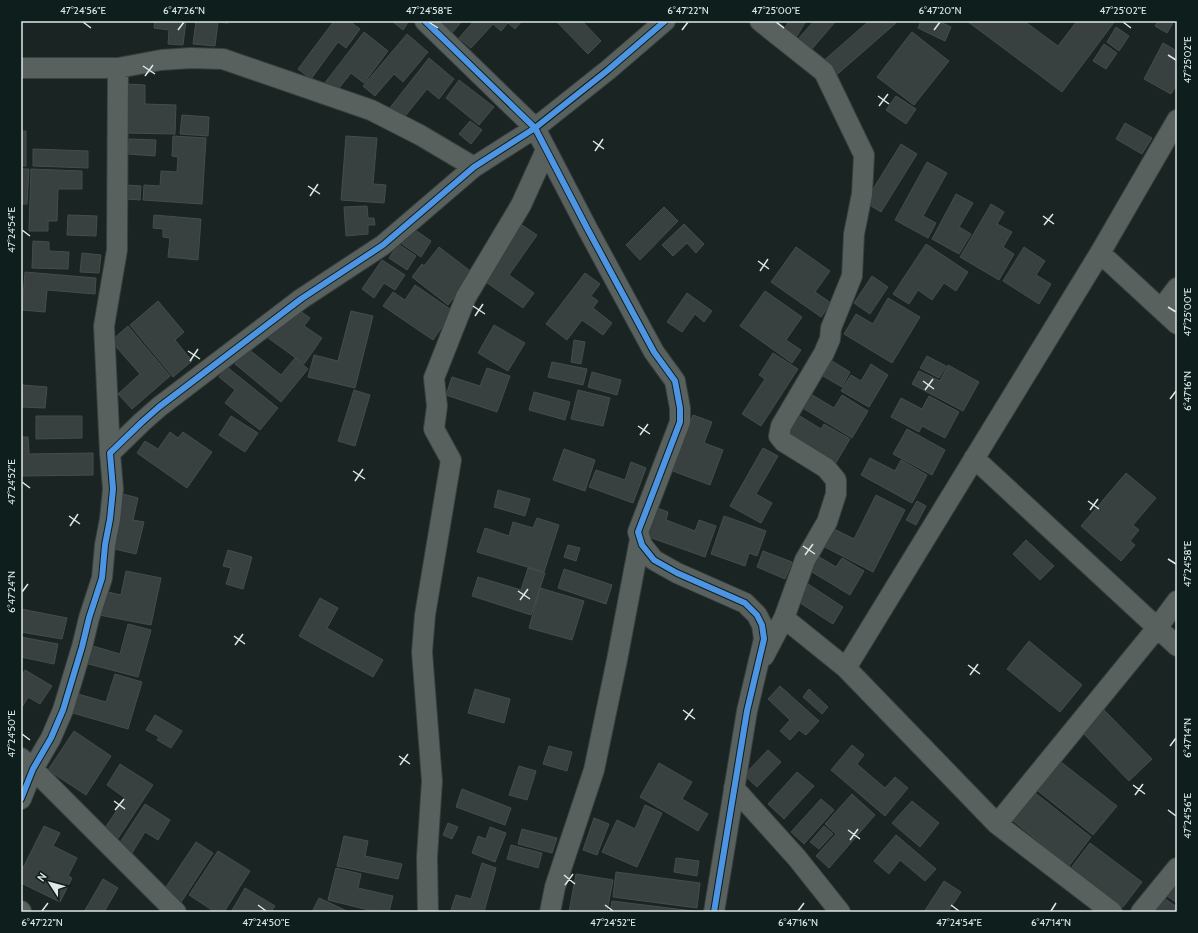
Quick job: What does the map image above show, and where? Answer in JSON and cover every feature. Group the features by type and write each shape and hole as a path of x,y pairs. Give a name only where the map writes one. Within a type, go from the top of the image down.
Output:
{"street":[{"path":"425,21 535,128 654,352 675,381 680,408 680,422 638,532 642,545 654,560 677,573 745,603 757,615 762,625 764,638 747,711 714,912"},
{"path":"110,453 159,407 301,299 384,245 474,168 535,128 608,70 665,21"},
{"path":"756,672 784,618 805,560 827,522 836,494 836,480 826,468 784,442 779,436 781,426 824,353 830,339 831,328 852,276 854,234 862,194 864,156 824,72 760,21"},
{"path":"21,68 118,68 161,60 191,58 223,59 371,110 420,135 474,168"},
{"path":"21,799 27,763 51,738 63,710 102,578 105,545 110,519 113,489 104,326 117,250 118,68"},
{"path":"846,668 1100,253 1177,120"},
{"path":"428,912 428,857 432,781 422,652 425,615 451,460 434,429 437,406 434,378 466,298 521,205 546,150"},
{"path":"1100,253 1177,324"},
{"path":"1161,309 1177,288"},
{"path":"974,458 1177,646"},
{"path":"550,912 555,887 594,770 619,652 640,539"},
{"path":"997,824 1177,602"},
{"path":"784,618 846,668 997,824 1112,912"},
{"path":"27,763 170,910"},
{"path":"734,788 797,858 840,912"},
{"path":"1141,912 1177,868"}],"building":[{"path":"155,21 186,21 183,45 168,44 169,30 154,28"},
{"path":"196,21 228,21 228,23 218,22 215,46 193,44"},
{"path":"334,21 349,21 360,29 346,48 338,42 311,79 298,69"},
{"path":"392,21 409,21 403,30"},
{"path":"438,21 462,21 452,33"},
{"path":"474,21 522,21 515,29 508,23 501,31 493,24 471,48 459,38"},
{"path":"556,21 582,21 601,41 588,54"},
{"path":"789,21 806,21 797,36 785,28"},
{"path":"814,21 836,21 811,50 798,39"},
{"path":"869,21 894,21 896,23 833,78 821,63"},
{"path":"921,21 938,21 951,27 945,41 918,28"},
{"path":"967,21 1024,21 1058,46 1077,21 1115,21 1062,92"},
{"path":"1158,21 1174,21 1167,33 1155,26"},
{"path":"1116,27 1129,36 1119,51 1107,42"},
{"path":"364,32 388,51 364,83 351,73 335,93 324,84"},
{"path":"912,32 949,61 914,105 877,77"},
{"path":"407,34 428,52 403,82 394,74 375,96 363,86"},
{"path":"1163,43 1177,51 1177,84 1171,94 1144,79"},
{"path":"1104,44 1117,53 1106,69 1093,61"},
{"path":"429,58 454,79 439,99 427,89 402,120 389,109"},
{"path":"459,80 494,107 479,125 446,98"},
{"path":"126,84 145,85 145,104 176,105 175,134 124,133"},
{"path":"896,96 916,109 906,124 886,110"},
{"path":"182,115 209,117 208,136 180,134"},
{"path":"470,121 482,130 471,144 459,134"},
{"path":"1125,123 1152,138 1142,154 1116,139"},
{"path":"21,131 26,131 26,166 21,166"},
{"path":"173,136 206,138 202,204 143,200 144,185 160,186 161,171 177,172 178,157 172,156"},
{"path":"346,136 377,138 373,184 386,185 384,203 341,200"},
{"path":"129,139 156,140 155,156 128,154"},
{"path":"901,144 917,154 881,212 865,202"},
{"path":"33,149 88,151 88,168 33,166"},
{"path":"927,162 947,173 923,216 936,223 928,238 895,220"},
{"path":"21,169 29,169 27,204 21,204"},
{"path":"31,169 82,171 82,189 58,189 57,221 48,221 48,231 29,231"},
{"path":"127,185 141,186 140,200 126,199"},
{"path":"956,194 973,203 959,227 971,234 959,254 932,239"},
{"path":"991,204 1004,212 997,224 1012,232 1003,247 1014,254 999,280 960,257"},
{"path":"367,206 368,218 374,218 375,225 368,225 368,234 346,236 344,207"},
{"path":"664,207 678,221 640,260 626,245"},
{"path":"68,215 97,216 96,236 67,235"},
{"path":"154,215 201,219 198,260 168,257 170,238 163,237 163,229 153,228"},
{"path":"684,224 704,244 696,253 687,243 673,256 662,245"},
{"path":"522,225 537,235 509,275 534,293 523,308 483,280"},
{"path":"412,228 431,241 421,257 402,244"},
{"path":"33,241 49,242 49,251 69,252 68,269 32,268"},
{"path":"398,244 416,256 407,270 389,258"},
{"path":"926,244 968,272 956,291 944,283 932,300 918,290 909,304 893,294"},
{"path":"439,247 473,273 448,305 412,277 422,264 424,266"},
{"path":"796,247 830,271 815,292 831,303 821,317 771,282"},
{"path":"1024,247 1045,261 1036,275 1051,284 1039,304 1003,281"},
{"path":"82,253 101,255 99,273 80,272"},
{"path":"382,260 405,275 395,290 384,283 374,298 362,289"},
{"path":"25,272 96,278 95,294 47,290 45,312 22,310"},
{"path":"585,273 600,284 591,296 598,301 593,308 612,323 603,335 582,320 567,340 546,324"},
{"path":"872,276 888,287 870,314 854,303"},
{"path":"415,285 453,311 433,340 383,306 393,292 405,300"},
{"path":"765,291 802,317 786,340 801,350 792,363 740,326"},
{"path":"687,293 712,311 704,322 695,314 682,332 667,322"},
{"path":"888,298 920,317 892,363 844,334 856,314 873,324"},
{"path":"158,301 184,332 175,340 192,361 173,377 130,325"},
{"path":"286,311 296,317 300,311 310,318 304,326 322,338 304,364 267,337"},
{"path":"351,311 373,316 355,388 308,377 314,355 338,361"},
{"path":"494,325 525,343 508,371 478,353"},
{"path":"128,326 170,376 132,409 118,394 140,374 111,341"},
{"path":"574,340 585,342 581,364 571,362"},
{"path":"247,348 281,375 295,358 308,369 281,402 235,364"},
{"path":"773,353 798,369 761,426 742,414 765,379 759,375"},
{"path":"927,356 946,366 939,378 920,368"},
{"path":"832,361 850,372 842,387 823,376"},
{"path":"552,362 587,369 583,385 548,377"},
{"path":"871,364 888,375 869,407 841,391 851,375 861,381"},
{"path":"948,365 979,382 963,411 912,384 919,371 940,381"},
{"path":"227,367 278,408 260,430 225,403 235,390 219,377"},
{"path":"487,368 510,376 497,412 446,395 452,377 480,386"},
{"path":"592,372 621,380 617,395 588,387"},
{"path":"22,385 47,387 45,408 21,407"},
{"path":"354,390 370,395 355,446 338,441"},
{"path":"578,390 610,398 603,426 571,419"},
{"path":"804,390 834,408 842,395 868,411 852,438 796,404"},
{"path":"534,392 570,402 565,420 529,410"},
{"path":"929,396 959,412 945,438 922,426 919,432 891,417 901,398 922,409"},
{"path":"795,413 821,429 824,424 850,439 834,466 781,436"},
{"path":"693,415 712,422 704,443 723,450 710,485 673,471"},
{"path":"36,416 82,416 82,438 36,439"},
{"path":"231,416 258,433 245,452 219,435"},
{"path":"907,429 945,450 932,475 893,454"},
{"path":"170,432 178,438 183,432 212,452 187,488 137,453 145,441 158,449"},
{"path":"21,437 28,437 29,454 93,453 93,475 21,476"},
{"path":"763,448 778,456 756,494 772,503 761,523 730,506"},
{"path":"564,449 595,460 585,491 553,480"},
{"path":"870,458 895,471 901,460 927,475 912,503 861,475"},
{"path":"631,462 646,468 633,503 589,487 596,470 625,480"},
{"path":"1126,473 1156,498 1133,525 1139,530 1130,541 1135,545 1121,561 1081,526"},
{"path":"498,490 530,499 525,516 494,507"},
{"path":"119,493 138,498 133,520 144,522 136,554 106,547"},
{"path":"876,495 905,510 873,572 823,546 832,528 854,539"},
{"path":"917,501 926,506 916,525 906,520"},
{"path":"657,508 668,512 666,520 695,531 699,520 716,526 705,557 646,536"},
{"path":"724,516 766,531 757,556 749,553 745,566 711,554"},
{"path":"537,518 559,525 544,572 477,552 485,528 509,536 513,522 533,528"},
{"path":"1026,540 1054,566 1040,580 1013,554"},
{"path":"568,545 580,548 576,561 564,557"},
{"path":"228,550 252,557 243,589 226,584 231,568 223,566"},
{"path":"763,551 792,562 785,579 757,567"},
{"path":"816,555 836,567 842,558 864,571 850,595 807,569"},
{"path":"528,568 545,573 531,615 472,596 478,577 521,590"},
{"path":"564,569 612,585 606,604 558,588"},
{"path":"126,571 161,578 151,625 94,614 99,590 121,595"},
{"path":"808,584 843,607 833,624 797,601"},
{"path":"540,588 584,601 572,640 529,628"},
{"path":"320,598 338,608 327,628 383,660 373,677 299,636"},
{"path":"21,609 67,618 62,639 21,632"},
{"path":"128,624 151,630 138,677 81,662 86,644 120,654"},
{"path":"21,637 58,644 54,664 21,657"},
{"path":"1029,641 1082,685 1060,712 1007,669"},
{"path":"25,670 52,686 40,704 28,697 21,709 21,676"},
{"path":"115,674 142,682 128,729 73,713 78,694 106,702"},
{"path":"780,686 819,721 806,735 799,730 790,740 780,731 790,720 768,699"},
{"path":"475,689 510,699 504,723 468,713"},
{"path":"809,689 828,707 822,714 803,697"},
{"path":"1103,709 1152,759 1129,781 1081,731"},
{"path":"155,715 182,731 171,748 157,740 159,737 146,730"},
{"path":"74,731 111,756 86,795 48,770"},
{"path":"852,745 864,755 857,764 885,788 895,777 908,788 885,816 831,770"},
{"path":"549,746 572,752 567,771 543,764"},
{"path":"768,750 781,762 757,787 744,775"},
{"path":"1061,762 1117,806 1093,835 1038,791"},
{"path":"659,763 692,782 682,799 708,814 698,831 640,797"},
{"path":"120,764 153,785 115,843 101,834 125,798 107,785"},
{"path":"519,766 536,771 527,800 509,795"},
{"path":"797,772 814,786 784,819 768,804"},
{"path":"462,789 511,808 505,825 456,807"},
{"path":"1034,792 1091,837 1069,866 1012,820"},
{"path":"852,794 875,815 829,868 816,856 836,834 825,824"},
{"path":"821,799 834,810 804,844 791,832"},
{"path":"912,801 939,823 920,847 892,823"},
{"path":"145,804 170,820 158,840 145,832 132,853 119,844"},
{"path":"645,805 662,813 637,867 602,852 617,820 635,829"},
{"path":"594,818 609,824 597,855 583,850"},
{"path":"448,823 458,827 452,839 443,835"},
{"path":"44,826 60,833 53,846 77,858 68,876 72,878 60,902 21,883 21,872"},
{"path":"824,826 833,834 819,849 810,842"},
{"path":"490,827 506,833 495,862 472,853 478,836 486,839"},
{"path":"522,829 557,838 552,853 518,844"},
{"path":"896,835 936,869 925,881 900,860 889,874 874,861"},
{"path":"344,836 368,841 365,856 402,864 398,879 337,866"},
{"path":"196,842 213,853 180,904 162,893"},
{"path":"1090,843 1142,882 1123,907 1071,868"},
{"path":"511,845 542,853 538,868 507,859"},
{"path":"218,851 250,871 224,912 215,912 189,895"},
{"path":"676,858 699,861 697,876 674,872"},
{"path":"482,863 496,868 484,912 460,912 451,910 456,895 471,899"},
{"path":"336,868 361,874 358,888 393,896 389,912 377,912 328,900"},
{"path":"616,872 700,883 697,908 613,897"},
{"path":"576,874 613,880 607,912 569,912"},
{"path":"103,879 118,888 104,912 84,912"},
{"path":"1177,879 1177,903 1164,894"},
{"path":"944,881 961,892 948,912 924,912"},
{"path":"245,888 275,906 271,912 231,912"},
{"path":"1161,896 1177,907 1177,912 1150,912"},
{"path":"319,898 349,912 312,912"},
{"path":"612,901 693,911 693,912 610,912"}],"cycle path":[{"path":"425,21 535,128 654,352 675,381 680,408 680,422 638,532 642,545 654,560 677,573 745,603 757,615 762,625 764,639 747,711 714,912"},
{"path":"21,799 33,769 51,738 63,710 102,578 113,489 110,453 159,407 301,299 383,245 474,167 535,128 608,70 665,21"}]}
